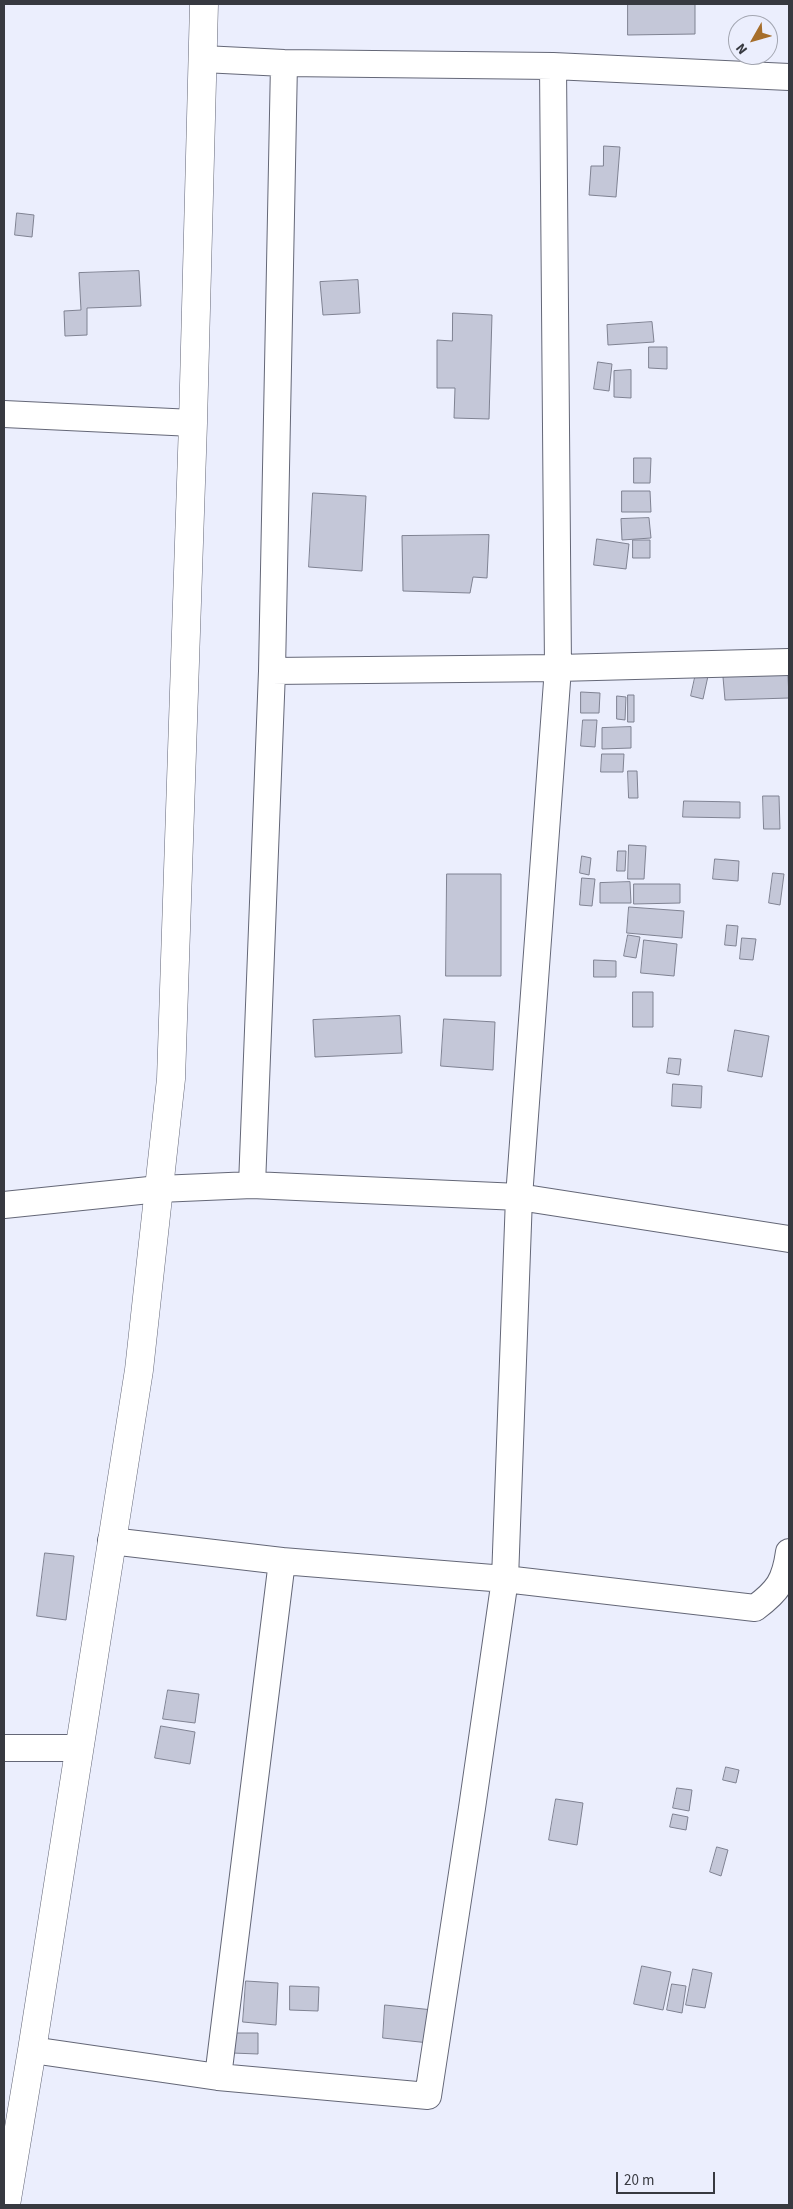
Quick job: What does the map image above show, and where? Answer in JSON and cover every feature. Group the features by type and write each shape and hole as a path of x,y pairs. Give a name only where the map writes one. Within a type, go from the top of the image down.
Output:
{"main road":[{"path":"6,2205 139,1370 171,1079 193,423 204,4"}],"street":[{"path":"203,59 284,63 553,66 789,77"},
{"path":"252,1184 272,671 284,63"},
{"path":"32,2050 218,2077 428,2096 505,1579 519,1197 558,668 553,66"},
{"path":"4,414 193,423"},
{"path":"272,671 558,668 789,662"},
{"path":"4,1204 159,1189 252,1184 519,1197 789,1239"},
{"path":"111,1541 282,1561 505,1579 755,1608 774,1594 787,1571 789,1552"},
{"path":"218,2077 282,1561"},
{"path":"4,1748 79,1748"}],"building":[{"path":"628,4 695,4 695,34 628,35"},
{"path":"604,146 620,147 616,197 589,195 591,166 603,166"},
{"path":"17,213 34,215 32,237 15,235"},
{"path":"139,271 141,306 87,308 87,335 65,336 64,311 81,310 79,273"},
{"path":"358,280 360,313 323,315 320,282"},
{"path":"453,313 492,315 489,419 454,418 455,388 437,388 437,340 452,341"},
{"path":"652,322 654,342 608,345 607,325"},
{"path":"649,347 667,347 667,369 649,368"},
{"path":"598,362 612,364 609,391 594,389"},
{"path":"631,370 631,398 614,397 614,371"},
{"path":"634,458 651,458 650,483 634,483"},
{"path":"622,491 650,491 651,512 622,512"},
{"path":"313,493 366,496 362,571 309,567"},
{"path":"649,518 651,538 622,540 621,519"},
{"path":"489,535 487,578 473,577 470,593 403,591 402,536"},
{"path":"597,539 629,544 626,569 594,565"},
{"path":"633,540 650,540 650,558 633,558"},
{"path":"696,673 708,676 703,699 691,696"},
{"path":"788,675 789,698 725,700 723,677"},
{"path":"581,692 600,693 599,713 581,713"},
{"path":"628,695 634,695 634,722 628,722"},
{"path":"617,696 626,697 625,720 617,719"},
{"path":"583,720 597,720 595,747 581,746"},
{"path":"631,727 631,748 602,749 602,728"},
{"path":"602,754 624,754 623,772 601,772"},
{"path":"628,771 637,771 638,798 629,798"},
{"path":"763,796 779,796 780,829 764,829"},
{"path":"684,801 740,802 740,818 683,817"},
{"path":"629,845 646,846 644,879 628,879"},
{"path":"618,851 626,851 625,871 617,871"},
{"path":"582,856 591,858 589,875 580,873"},
{"path":"715,859 739,861 738,881 713,879"},
{"path":"773,873 784,874 780,905 769,903"},
{"path":"447,874 501,874 501,976 446,976"},
{"path":"582,878 595,879 592,906 580,905"},
{"path":"630,882 631,903 600,903 600,883"},
{"path":"634,884 680,884 680,903 634,904"},
{"path":"629,907 684,911 682,938 627,933"},
{"path":"727,925 738,926 736,946 725,945"},
{"path":"628,935 640,937 636,958 624,956"},
{"path":"742,938 756,939 753,960 740,959"},
{"path":"644,940 677,944 674,976 641,973"},
{"path":"594,960 616,961 616,977 594,977"},
{"path":"633,992 653,992 653,1027 633,1027"},
{"path":"400,1016 402,1053 315,1057 313,1020"},
{"path":"444,1019 495,1022 493,1070 441,1066"},
{"path":"735,1030 769,1036 762,1077 728,1071"},
{"path":"669,1058 681,1059 679,1075 667,1073"},
{"path":"673,1084 702,1086 701,1108 672,1106"},
{"path":"45,1553 74,1556 66,1620 37,1616"},
{"path":"168,1690 199,1694 195,1723 163,1719"},
{"path":"161,1726 195,1732 190,1764 155,1758"},
{"path":"726,1767 739,1770 736,1783 723,1780"},
{"path":"677,1788 692,1790 689,1811 673,1808"},
{"path":"556,1799 583,1803 577,1845 549,1840"},
{"path":"673,1814 688,1817 686,1830 670,1827"},
{"path":"717,1847 728,1850 721,1876 710,1872"},
{"path":"642,1966 671,1972 663,2010 634,2004"},
{"path":"693,1969 712,1973 705,2008 686,2005"},
{"path":"246,1981 278,1983 276,2025 243,2022"},
{"path":"672,1984 686,1986 682,2013 667,2010"},
{"path":"290,1986 319,1987 318,2011 290,2010"},
{"path":"385,2005 433,2010 429,2043 383,2038"},
{"path":"231,2033 258,2033 258,2054 232,2053"}]}
